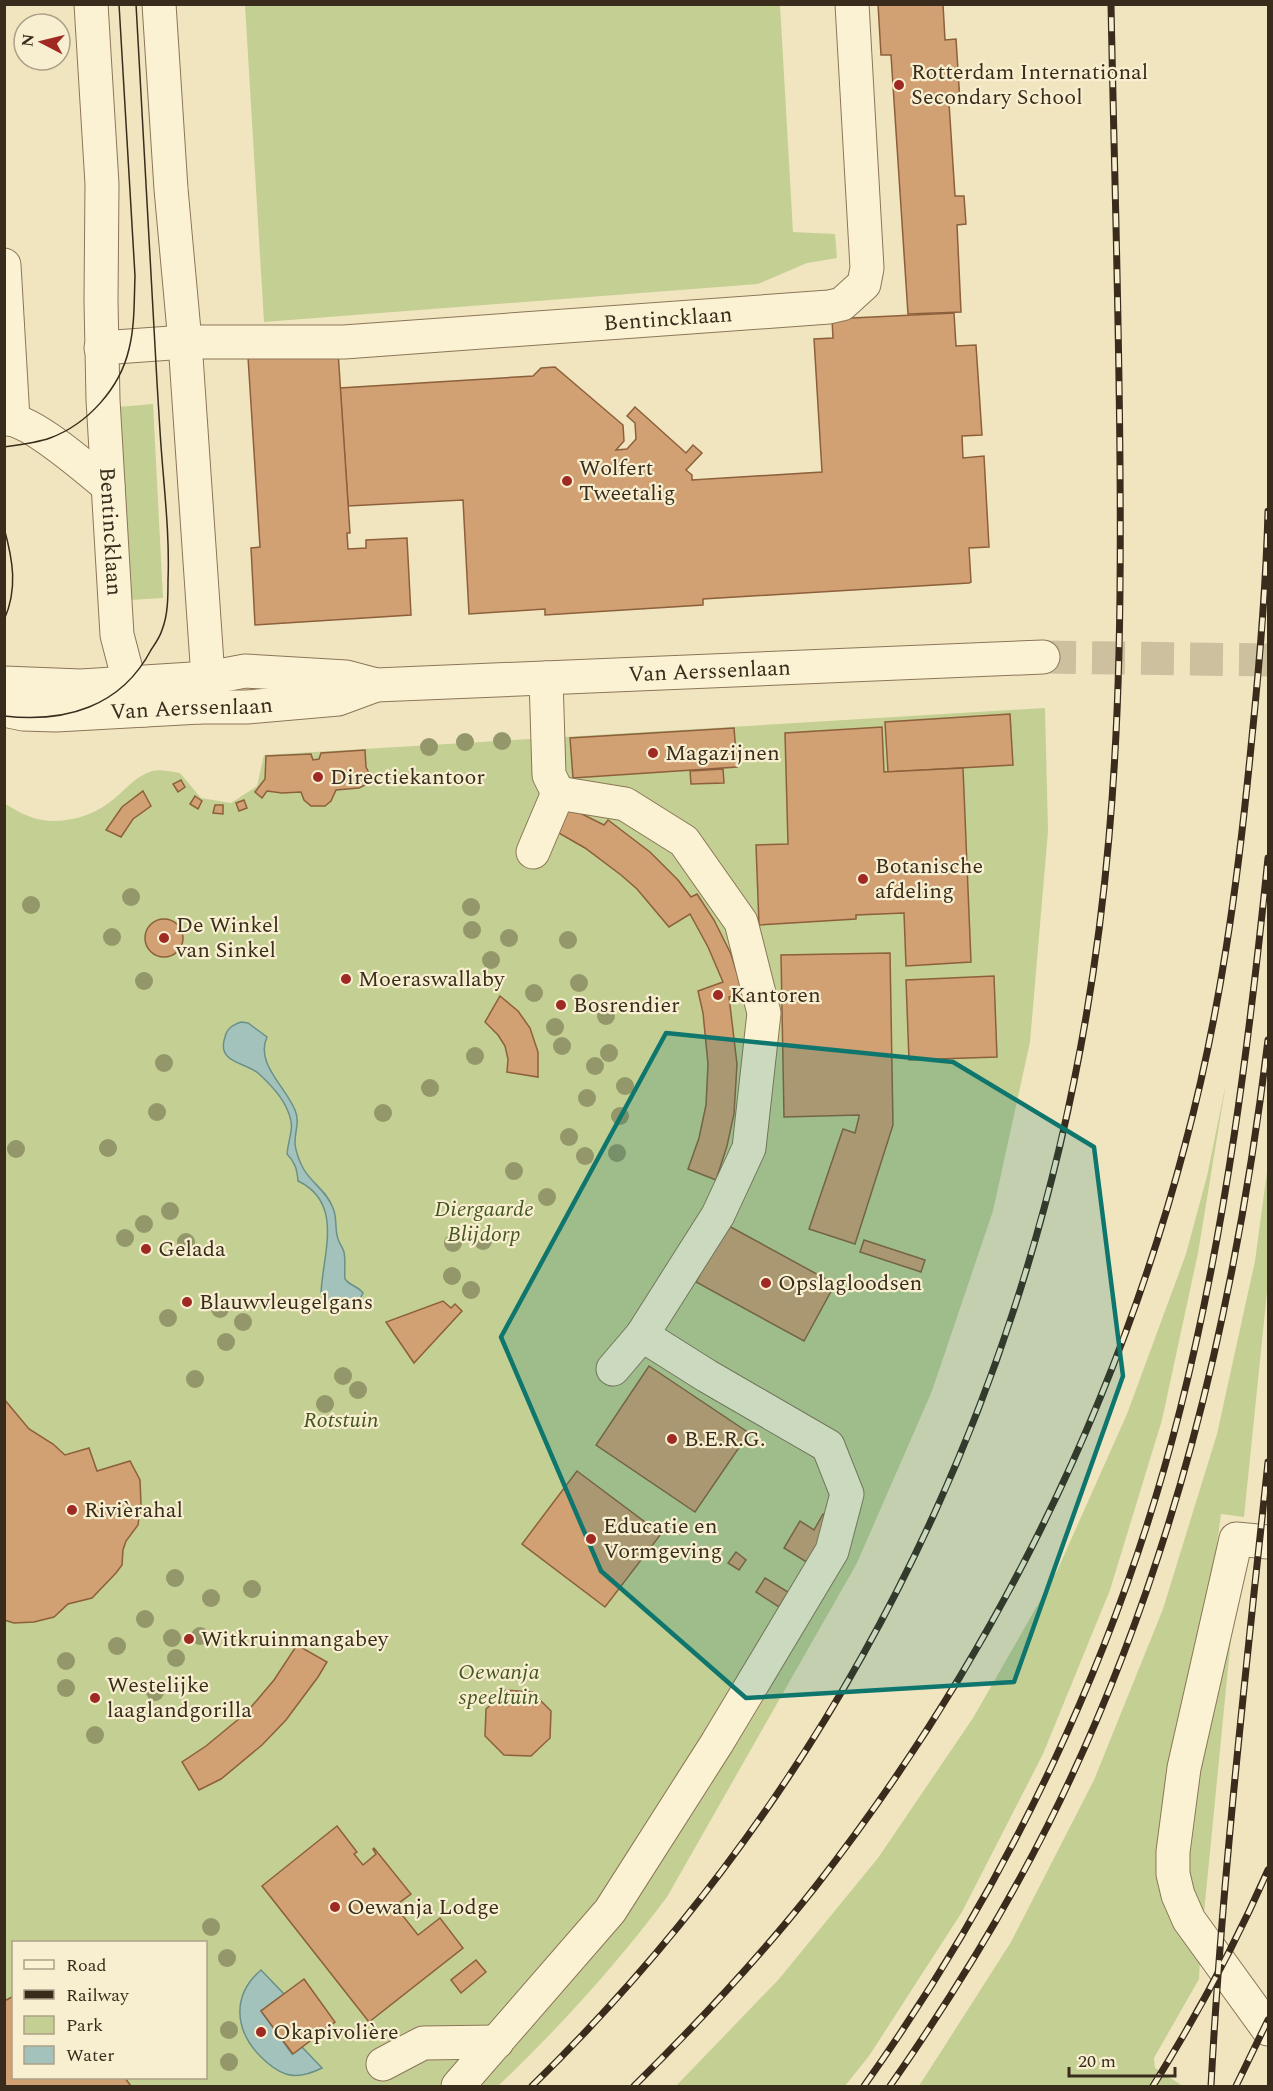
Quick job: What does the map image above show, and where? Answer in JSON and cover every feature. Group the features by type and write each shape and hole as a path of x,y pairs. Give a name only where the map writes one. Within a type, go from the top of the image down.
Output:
{"street":[{"name":"Bentincklaan","path":"91,4 102,184 102,348 117,635 129,681 144,710"},
{"path":"159,4 171,189 185,342 204,692"},
{"name":"Bentincklaan","path":"102,348 185,342 344,342 829,307 842,304 864,284 867,268 852,4"},
{"path":"4,265 9,419 63,450 108,486"},
{"name":"Van Aerssenlaan","path":"4,682 81,686 129,681 204,692 247,707 338,699 376,685 1043,657"},
{"path":"533,852 558,793 549,775 546,678"},
{"name":"Van Aerssenlaan","path":"4,711 57,715 144,710 204,692"},
{"path":"558,793 625,804 684,841 741,921 764,1013 749,1148 718,1215 642,1335 613,1369"},
{"path":"458,2086 610,1911 717,1743 832,1551 847,1494 828,1446 707,1376 642,1335"},
{"path":"1269,1542 1236,1539 1184,1768 1173,1852 1173,1874 1178,1895 1189,1920 1269,2029"},
{"path":"383,2064 423,2043 497,2042"}],"highlighted area":[{"path":"666,1033 953,1062 1094,1147 1123,1376 1014,1682 746,1698 601,1571 501,1337"}],"green space":[{"path":"245,5 780,5 793,232 835,234 837,258 807,263 758,284 264,322"},
{"path":"153,404 163,598 130,600 118,407"},
{"name":"Diergaarde Blijdorp","path":"1045,708 1048,831 1030,1042 993,1211 932,1391 857,1563 667,1897 607,1971 543,2042 498,2086 5,2086 4,803 37,819 62,821 72,819 99,809 141,776 159,770 180,773 201,798 231,803 257,786 264,755"},
{"path":"1226,1083 1198,1253 1162,1420 1110,1590 1043,1754 962,1912 869,2056 845,2086 676,2086 779,1979 878,1858 973,1718 1057,1571 1127,1414 1186,1254 1207,1176"},
{"path":"1268,1164 1268,1282 1244,1517 1221,1514 1214,1567 1170,1797 1200,1960 1199,1979 1154,2058 1155,2068 1183,2086 919,2086 1011,1942 1094,1780 1163,1609 1217,1434 1255,1261"},
{"path":"1238,1567 1203,1923 1183,1850"}],"water":[{"path":"241,1022 248,1023 267,1037 264,1047 268,1065 295,1110 297,1122 295,1142 299,1159 306,1173 327,1197 333,1208 338,1237 344,1252 345,1279 363,1293 358,1302 352,1306 335,1308 321,1294 327,1247 326,1216 322,1203 313,1191 298,1181 295,1166 287,1154 291,1126 290,1116 284,1104 258,1073 233,1061 225,1052 223,1046 227,1031"},
{"path":"261,1970 284,1994 261,2011 292,2054 302,2047 322,2068 300,2075 286,2074 269,2064 251,2046 241,2024 241,2001 245,1990"}],"building":[{"path":"878,4 943,4 945,40 956,39 960,102 949,103 955,196 964,196 966,224 957,225 961,312 908,314 891,55 881,55"},
{"path":"954,313 956,346 976,345 982,435 962,436 963,458 984,456 989,547 969,548 971,582 969,583 703,599 703,605 545,615 545,609 469,614 463,500 348,506 340,388 533,376 541,368 555,367 623,425 624,441 616,450 627,449 636,439 635,423 627,416 635,407 686,453 693,445 702,453 686,470 692,475 692,480 822,472 814,339 833,338 832,319"},
{"path":"338,351 350,533 347,533 348,549 366,548 366,540 407,538 411,615 255,625 251,548 260,547 248,357"},
{"path":"1010,714 1013,765 888,772 885,722"},
{"name":"Botanische afdeling","path":"882,727 884,772 963,768 971,962 906,966 904,913 856,915 856,919 759,925 756,845 788,844 785,733"},
{"name":"Magazijnen","path":"734,728 737,767 573,778 570,738"},
{"name":"Directiekantoor","path":"365,750 366,767 373,781 359,788 336,790 331,801 325,806 311,806 304,800 301,792 267,791 262,798 255,792 265,779 266,756 311,754 313,760 319,759 321,753"},
{"path":"723,769 724,783 691,784 690,771"},
{"path":"181,780 185,787 178,792 173,784"},
{"path":"143,791 151,806 133,819 121,837 106,830 122,807"},
{"path":"195,796 202,801 198,809 190,804"},
{"path":"244,800 247,808 239,811 236,803"},
{"path":"215,805 223,805 223,814 213,813"},
{"name":"Kantoren","path":"568,807 604,825 608,820 650,852 678,880 691,897 697,894 714,920 731,954 743,993 729,997 737,1064 734,1114 716,1180 688,1169 699,1138 706,1105 708,1064 703,1013 698,991 723,982 690,914 669,927 637,889 621,875 585,848 557,832"},
{"name":"De Winkel van Sinkel","path":"164,919 177,925 183,938 177,951 164,957 151,951 145,938 151,925"},
{"path":"890,953 893,1125 855,1244 809,1229 843,1129 855,1133 859,1115 784,1117 781,955"},
{"path":"994,976 997,1057 909,1060 906,980"},
{"path":"500,996 518,1011 530,1028 538,1052 538,1077 507,1072 508,1059 505,1046 485,1022"},
{"name":"Opslagloodsen","path":"727,1225 835,1284 804,1341 696,1282"},
{"path":"864,1240 925,1260 921,1272 860,1252"},
{"path":"443,1301 451,1308 455,1304 462,1311 414,1363 386,1322"},
{"name":"B.E.R.G.","path":"649,1366 749,1433 695,1512 596,1445"},
{"name":"Rivièrahal","path":"4,1399 29,1429 53,1444 65,1455 89,1448 97,1471 130,1461 140,1480 141,1505 138,1525 126,1541 122,1565 92,1598 68,1604 54,1617 34,1622 14,1623 4,1620"},
{"name":"Educatie en Vormgeving","path":"577,1471 661,1534 605,1607 522,1544"},
{"path":"823,1514 834,1521 808,1563 784,1548 800,1521 814,1530"},
{"path":"736,1552 746,1560 739,1570 728,1563"},
{"path":"765,1578 788,1592 779,1607 756,1592"},
{"path":"297,1645 327,1662 318,1677 286,1720 262,1745 221,1779 199,1790 182,1762 206,1746 246,1713 274,1680"},
{"path":"506,1690 532,1692 551,1711 550,1738 531,1756 504,1755 485,1736 486,1709"},
{"path":"337,1826 357,1852 354,1854 363,1865 376,1854 374,1848 411,1894 395,1906 418,1935 440,1918 463,1948 369,2022 262,1886"},
{"path":"476,1960 486,1972 461,1993 451,1980"},
{"path":"304,1979 335,2022 293,2054 261,2011"},
{"path":"12,1997 12,2079 126,2079 131,2086 4,2086 4,2001"}],"tunnel":[{"path":"1043,657 1268,660"}],"tram line":[{"path":"4,447 45,440 77,424 110,391 125,363 129,349 135,276 119,4"},
{"path":"4,716 48,717 89,707 107,698 139,669 159,638 165,618 168,593 167,525 136,4"},
{"path":"4,528 13,574 11,597 4,620"}],"railway":[{"path":"532,2086 654,1956 761,1817 854,1670 934,1515 999,1353 1050,1186 1087,1014 1109,837 1116,744 1120,605 1120,466 1111,4"},
{"path":"634,2086 728,1989 795,1912 878,1802 936,1715 990,1626 1038,1534 1082,1440 1122,1343 1156,1245 1185,1145 1218,997 1234,898 1246,797 1262,629 1268,511"},
{"path":"864,2086 917,2008 966,1929 1053,1763 1091,1677 1125,1590 1155,1501 1196,1342 1223,1205 1253,997 1268,858"},
{"path":"890,2086 974,1958 1030,1859 1092,1732 1130,1637 1163,1540 1192,1442 1217,1343 1237,1243 1268,1040"},
{"path":"1211,2086 1228,1852 1268,1462"},
{"path":"1153,2086 1214,1980 1268,1870"},
{"path":"1236,2086 1268,2020"}],"place":[{"name":"Rotterdam International Secondary School","path":"899,85"},
{"name":"Wolfert Tweetalig","path":"567,481"},
{"name":"Magazijnen","path":"653,753"},
{"name":"Directiekantoor","path":"318,777"},
{"name":"Botanische afdeling","path":"863,879"},
{"name":"De Winkel van Sinkel","path":"164,938"},
{"name":"Moeraswallaby","path":"346,979"},
{"name":"Kantoren","path":"718,995"},
{"name":"Bosrendier","path":"561,1005"},
{"name":"Gelada","path":"146,1249"},
{"name":"Opslagloodsen","path":"766,1283"},
{"name":"Blauwvleugelgans","path":"187,1302"},
{"name":"B.E.R.G.","path":"672,1439"},
{"name":"Rivièrahal","path":"72,1510"},
{"name":"Educatie en Vormgeving","path":"591,1539"},
{"name":"Witkruinmangabey","path":"189,1639"},
{"name":"Westelijke laaglandgorilla","path":"95,1698"},
{"name":"Oewanja Lodge","path":"335,1907"},
{"name":"Okapivolière","path":"261,2032"}],"park label":[{"name":"Rotstuin","path":"341,1420"},
{"name":"Oewanja speeltuin","path":"499,1685"}]}
